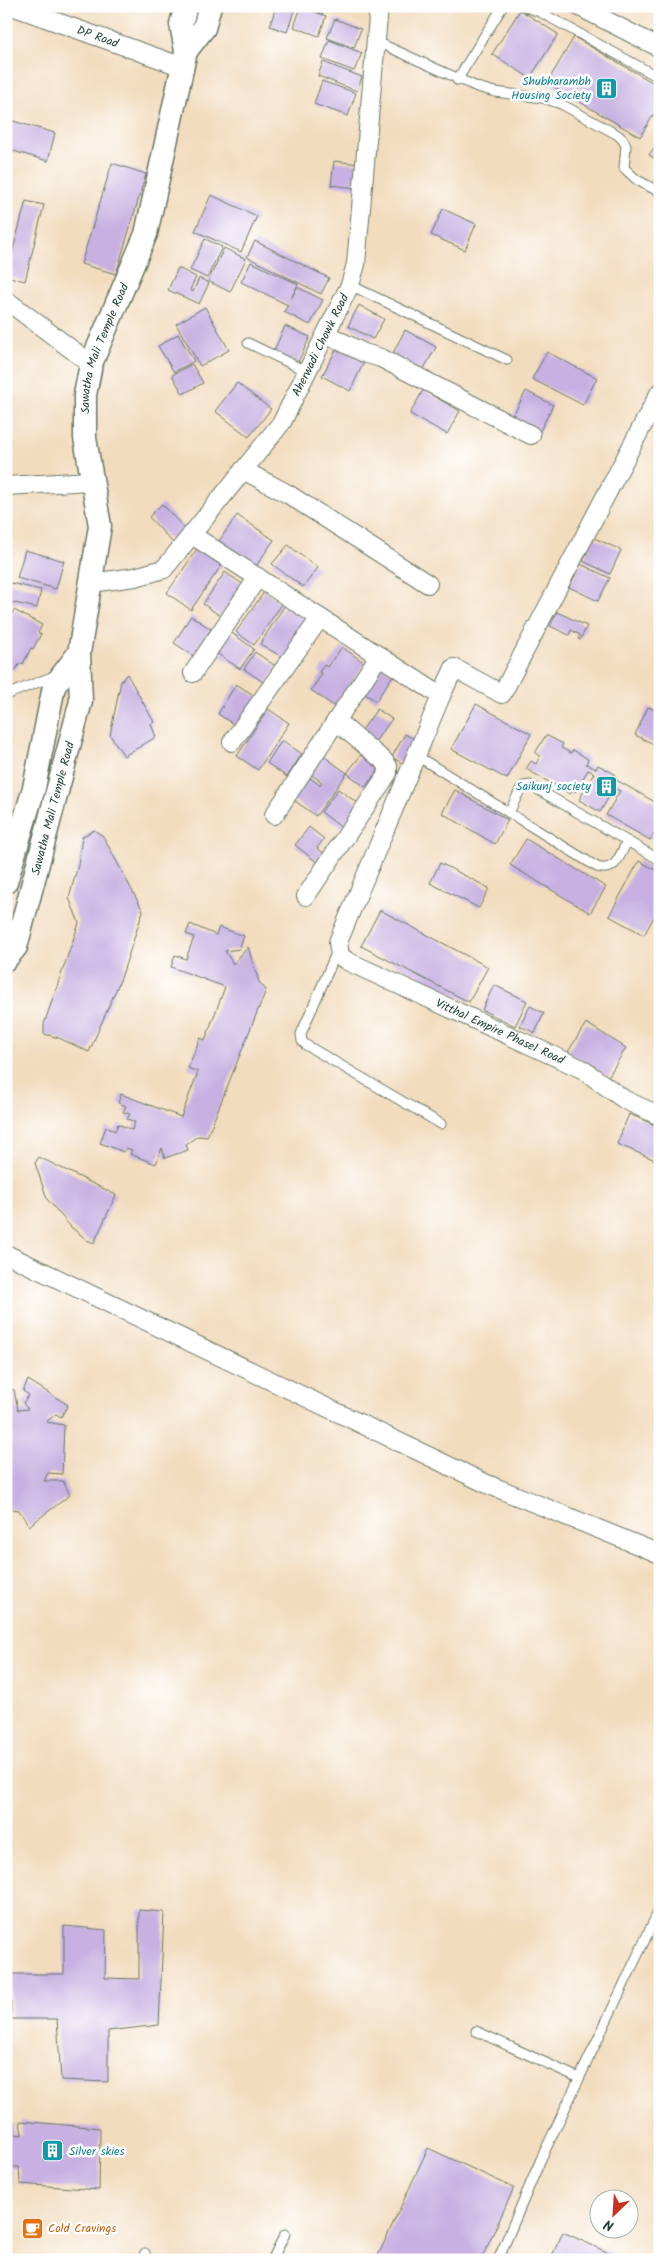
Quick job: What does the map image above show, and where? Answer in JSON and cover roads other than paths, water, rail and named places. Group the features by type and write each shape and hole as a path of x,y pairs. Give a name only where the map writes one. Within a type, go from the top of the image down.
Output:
{"street":[{"name":"DP Road","path":"12,6 185,59"},
{"name":"Sawatha Mali Temple Road","path":"185,59 181,24 186,6"},
{"name":"Sawatha Mali Temple Road","path":"6,959 16,947 81,701 79,653 100,526 85,438 85,396 91,364 146,234 185,59 204,28 210,6"},
{"name":"Aherwadi Chowk Road","path":"91,583 135,577 164,569 282,422 308,373 350,284 356,264 379,6"},
{"path":"578,6 660,48"},
{"path":"6,300 91,364"},
{"path":"326,334 364,353 381,358 531,435"},
{"path":"338,950 338,942 454,668 502,694 660,392"},
{"path":"243,470 288,494 428,584"},
{"path":"6,486 91,481"},
{"path":"192,534 441,696"},
{"path":"193,673 258,577"},
{"path":"232,742 320,618"},
{"name":"Sawatha Mali Temple Road","path":"6,882 34,788 54,686 79,653"},
{"path":"274,814 379,656"},
{"path":"306,896 388,773 388,766 384,761 336,721"},
{"name":"Vitthal Empire Phase1 Road","path":"338,950 340,956 347,961 582,1069 624,1100 660,1116"},
{"path":"6,1254 488,1484 660,1554"}],"lane":[{"path":"457,80 503,6"},
{"path":"523,6 540,12 660,78"},
{"path":"375,41 457,80 495,92 542,98 560,104 618,135 626,146 624,168 629,175 660,192"},
{"path":"350,284 507,360"},
{"path":"248,343 308,373"},
{"path":"6,695 33,683 64,673"},
{"path":"417,756 597,868 604,870 613,867 627,842"},
{"path":"509,813 520,790 524,786 530,785 660,860"},
{"path":"338,950 301,1034 302,1041 441,1124"},
{"path":"498,2260 541,2159 660,1908"},
{"path":"476,2031 579,2078"},
{"path":"272,2260 285,2234"}],"place":[{"name":"Shubharambh Housing Society","path":"607,88"},
{"name":"Saikunj society","path":"607,786"},
{"name":"Silver skies","path":"53,2151"},
{"name":"Cold Cravings","path":"32,2228"}]}
